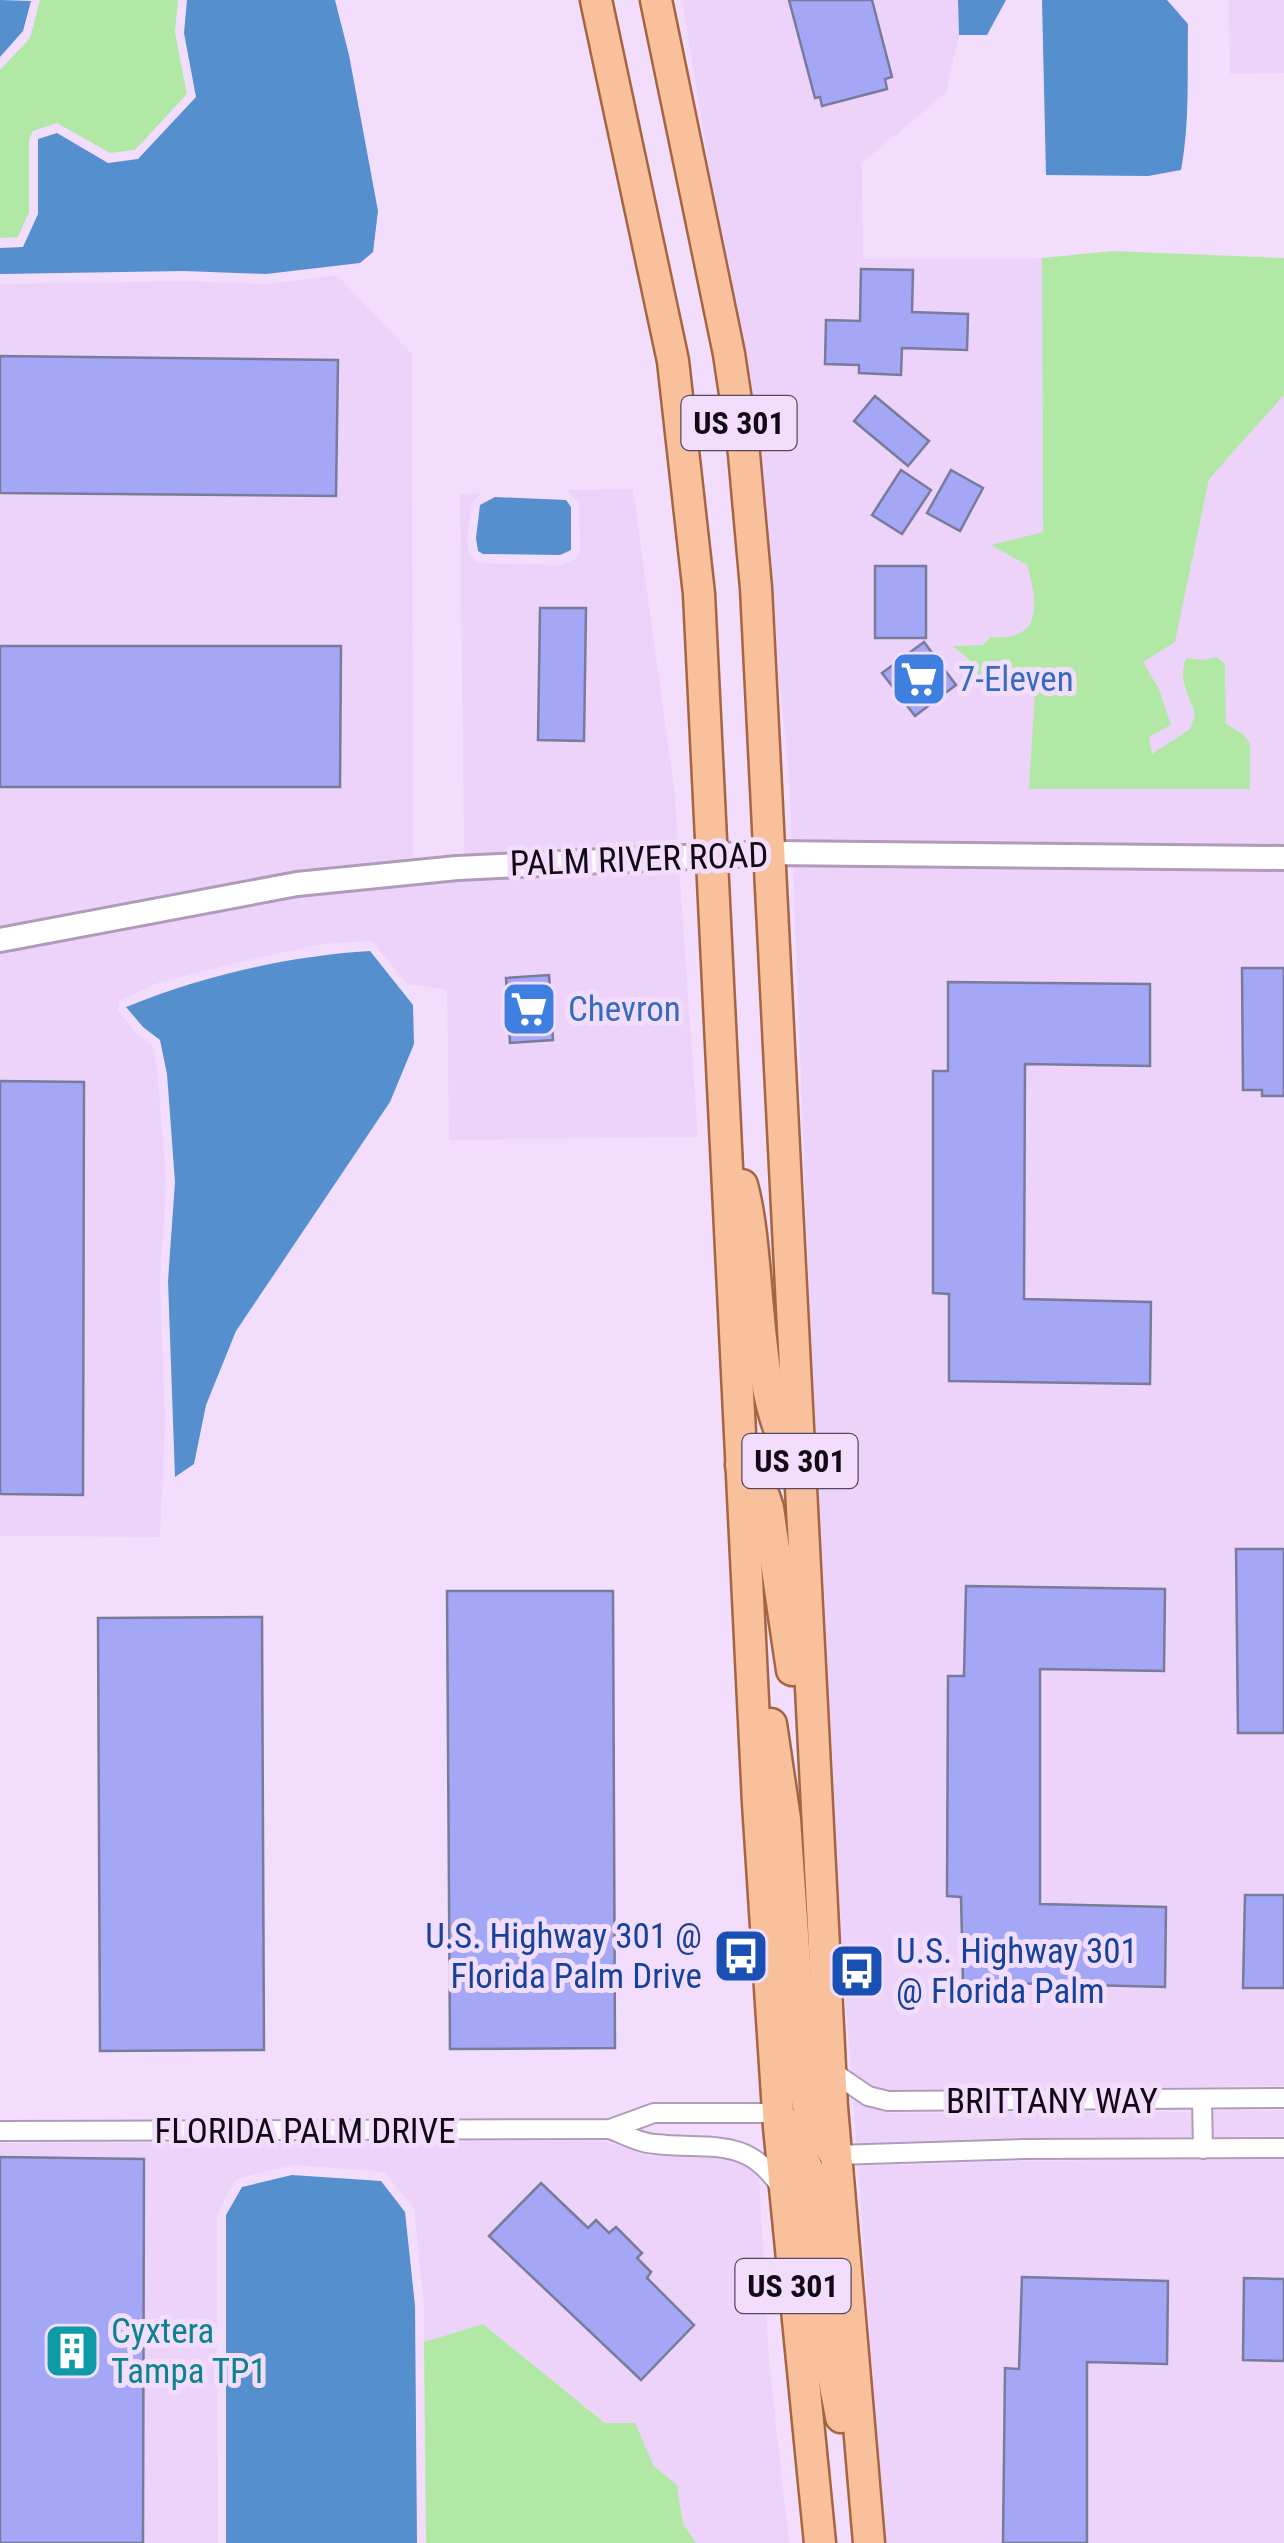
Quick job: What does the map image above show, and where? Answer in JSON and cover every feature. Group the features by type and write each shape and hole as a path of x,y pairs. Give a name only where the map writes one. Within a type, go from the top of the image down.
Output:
{"main road":[{"name":"US 301","path":"596,0 676,380 699,594 722,1114 778,2112 820,2543"},
{"name":"US 301","path":"656,0 729,354 744,454 756,588 772,853 816,1829 836,2155 869,2543"},
{"path":"722,1114 746,1202 768,1382 779,1426 800,1466"},
{"path":"741,1465 754,1474 768,1508 816,1829"},
{"path":"751,1662 770,1717 785,1819 803,2079 811,2121 836,2155"},
{"path":"778,2112 808,2170 820,2307 842,2426 863,2486"}],"street":[{"name":"PALM RIVER ROAD","path":"0,940 350,876 772,853 1284,858"},
{"name":"BRITTANY WAY","path":"830,2070 868,2096 888,2101 1284,2098"},
{"path":"1202,2100 1203,2148"},
{"name":"FLORIDA PALM DRIVE","path":"610,2130 654,2113 778,2112"},
{"name":"FLORIDA PALM DRIVE","path":"0,2132 610,2130 651,2144 722,2146 748,2154 770,2171 785,2194"},
{"name":"BRITTANY WAY","path":"836,2155 1023,2149 1284,2148"}],"shaded area":[{"path":"682,0 958,0 959,35 946,93 862,163 863,259 1042,258 1043,532 1018,538 1036,595 1035,613 1024,632 1012,639 991,637 984,645 955,646 987,685 1008,680 1023,682 1035,690 1029,789 1243,734 1226,724 1225,664 1217,658 1203,660 1183,684 1196,715 1190,729 1152,754 1148,737 1159,689 1142,661 1175,641 1209,479 1284,395 1284,846 792,842 789,770 749,415"},
{"path":"1229,0 1284,0 1284,73 1230,74"},
{"path":"337,275 412,354 413,859 295,872 0,928 0,284 266,284"},
{"path":"633,489 675,795 678,845 464,855 460,494 481,493 472,503 467,536 469,553 478,563 560,565 576,559 580,551 579,503 567,490"},
{"path":"793,865 1284,869 1284,2086 889,2090 871,2085 851,2072 825,1733"},
{"path":"679,867 698,1137 449,1140 447,990 407,984 372,941 322,944 245,961 158,983 119,1001 118,1011 153,1046 158,1076 166,1182 160,1281 165,1425 160,1537 0,1536 0,951 298,895 457,879"},
{"path":"853,2101 888,2113 1192,2112 1193,2137 856,2143"},
{"path":"1284,2110 1284,2136 1213,2137 1213,2111"},
{"path":"603,2141 651,2156 720,2158 744,2165 759,2176 769,2360 789,2543 696,2543 683,2524 677,2485 654,2466 635,2423 606,2423 483,2324 424,2342 414,2208 384,2172 293,2165 240,2178 217,2215 218,2543 0,2543 0,2143"},
{"path":"1284,2159 1284,2543 884,2543 858,2166"}],"green space":[{"path":"40,0 178,0 175,32 187,94 135,150 110,153 57,123 33,131 29,139 29,212 18,237 0,238 0,70 30,38"},
{"path":"1113,251 1284,258 1284,395 1209,479 1175,642 1143,662 1159,689 1171,725 1149,737 1152,754 1190,729 1195,715 1183,679 1187,658 1217,657 1225,664 1226,724 1250,743 1250,789 1029,789 1035,690 1019,682 969,680 970,661 953,646 983,645 991,637 1020,633 1033,617 1027,565 991,545 1043,532 1042,258"},
{"path":"483,2324 605,2423 635,2423 654,2466 677,2485 683,2524 696,2543 426,2543 424,2342"}],"water":[{"path":"0,0 31,1 23,31 0,57"},
{"path":"187,0 335,0 378,211 373,252 360,263 266,274 0,274 0,248 23,247 38,214 38,139 57,133 108,163 138,159 196,97 184,33"},
{"path":"958,0 1006,0 987,35 959,35"},
{"path":"1042,0 1167,0 1188,24 1187,116 1181,170 1148,176 1046,175"},
{"path":"495,497 566,500 571,507 571,550 560,555 478,551 480,505"},
{"path":"370,951 413,1005 414,1044 390,1102 236,1331 206,1405 194,1464 175,1477 168,1281 175,1182 167,1074 160,1040 126,1007 246,969"},
{"path":"292,2175 381,2181 405,2212 415,2306 417,2543 226,2543 226,2215 242,2187"}],"building":[{"path":"789,0 872,0 892,77 885,79 887,89 822,106 820,97 815,98"},
{"path":"861,269 913,270 912,312 968,314 967,350 902,348 901,375 859,373 859,365 825,364 826,320 860,321"},
{"path":"0,356 338,360 336,496 0,493"},
{"path":"875,396 929,441 908,466 854,421"},
{"path":"901,470 931,490 902,534 872,515"},
{"path":"951,470 983,488 960,531 927,513"},
{"path":"875,566 926,566 926,638 875,638"},
{"path":"540,608 586,608 584,741 538,740"},
{"name":"7-Eleven","path":"924,642 956,685 915,716 882,673"},
{"path":"0,646 341,646 340,787 0,787"},
{"path":"1242,968 1284,968 1284,1096 1262,1096 1262,1090 1243,1090"},
{"name":"Chevron","path":"549,975 553,1040 510,1043 506,978"},
{"path":"948,982 1150,984 1150,1066 1025,1064 1024,1299 1151,1302 1150,1384 949,1381 949,1294 933,1293 933,1071 948,1071"},
{"path":"0,1081 84,1082 83,1495 0,1494"},
{"path":"1236,1549 1284,1549 1284,1733 1238,1733"},
{"path":"966,1586 1165,1589 1164,1671 1040,1669 1040,1904 1166,1907 1165,1987 963,1982 961,1897 947,1896 948,1676 964,1676"},
{"path":"447,1591 613,1591 615,2048 450,2049"},
{"path":"262,1617 264,2050 100,2051 98,1618"},
{"path":"1245,1895 1284,1895 1284,1988 1243,1988"},
{"name":"Cyxtera Tampa TP1","path":"0,2157 144,2159 143,2543 0,2543"},
{"path":"541,2183 588,2228 596,2220 609,2233 616,2227 642,2253 637,2258 651,2272 647,2278 694,2325 641,2380 489,2236"},
{"path":"1022,2277 1168,2281 1167,2364 1087,2362 1087,2543 1003,2543 1005,2368 1019,2369"},
{"path":"1244,2278 1284,2279 1284,2361 1243,2360"}],"place":[{"name":"7-Eleven","path":"919,679"},
{"name":"Chevron","path":"529,1009"},
{"name":"U.S. Highway 301 @ Florida Palm Drive","path":"741,1956"},
{"name":"U.S. Highway 301 @ Florida Palm","path":"857,1971"},
{"name":"Cyxtera Tampa TP1","path":"72,2351"}]}
